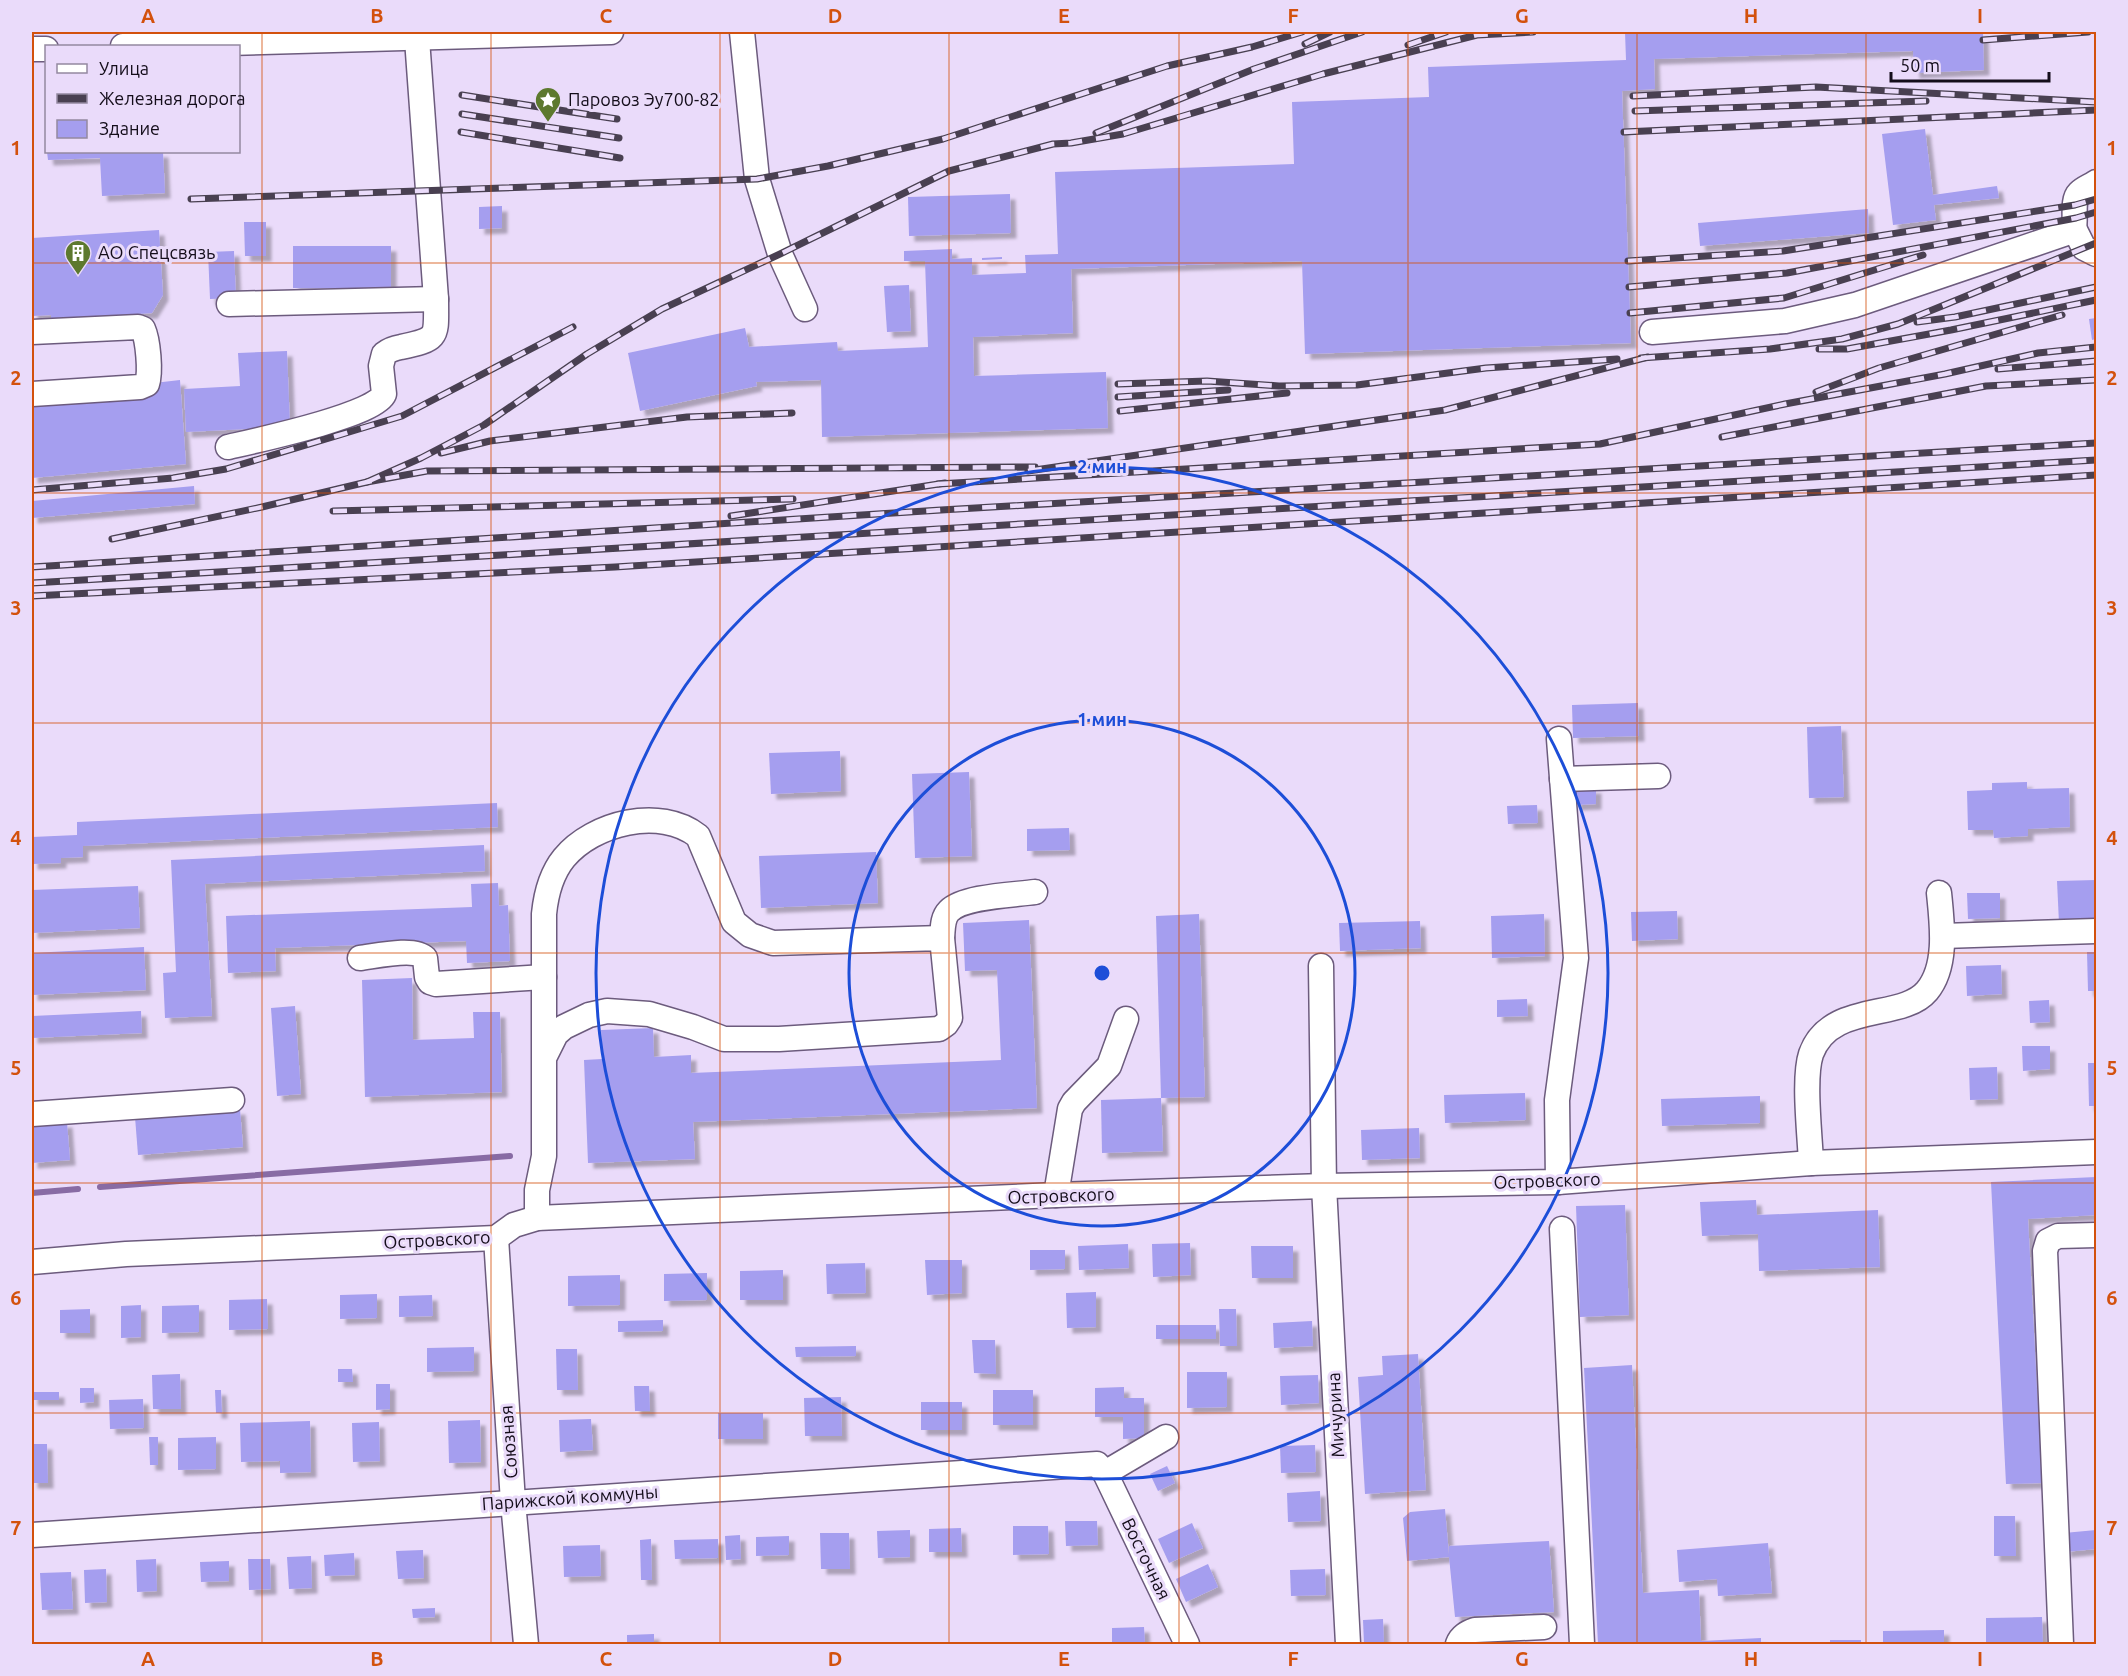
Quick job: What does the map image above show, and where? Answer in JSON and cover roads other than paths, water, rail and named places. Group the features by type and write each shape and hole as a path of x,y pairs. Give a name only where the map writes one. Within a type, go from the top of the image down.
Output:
{"street":[{"path":"165,45 611,32"},
{"path":"742,32 757,179 780,254 805,309"},
{"path":"228,447 340,418 379,401 384,394 381,366 384,354 394,349 425,342 433,337 436,327 436,299 417,39"},
{"path":"2097,182 2080,191 2076,197 2074,228 2085,248 2097,254"},
{"path":"1652,332 1785,321 1855,305 2064,234 2074,228"},
{"path":"229,304 436,299"},
{"path":"32,332 138,327 143,329 146,337 149,377 147,384 140,387 32,394"},
{"path":"1558,1182 1557,1100 1576,958 1559,739"},
{"path":"1562,779 1658,776"},
{"path":"537,1218 537,1190 544,1156 545,900 554,872 578,843 600,832 620,826 656,820 671,822 687,828 698,836 734,922 740,929 773,944 942,938"},
{"path":"544,1058 556,1034 564,1027 589,1015 607,1011 649,1014 724,1039 779,1039 939,1029 950,1018 942,938 943,921 949,911 962,902 1035,892"},
{"path":"1811,1163 1808,1083 1811,1053 1832,1027 1852,1017 1899,1006 1927,991 1935,974 1943,936 1939,894"},
{"path":"1943,936 2097,931"},
{"path":"360,958 411,952 421,954 425,958 430,982 436,984 544,976"},
{"name":"Мичурина","path":"1321,966 1324,1186 1348,1644"},
{"path":"1056,1195 1070,1109 1109,1066 1126,1020"},
{"path":"32,1114 232,1100"},
{"name":"Островского","path":"32,1262 126,1254 496,1238 514,1225 537,1218 1056,1195 1324,1186 1558,1182 1811,1163 2097,1152"},
{"path":"1562,1229 1582,1644"},
{"path":"2061,1644 2045,1251 2048,1241 2058,1236 2097,1235"},
{"name":"Союзная","path":"496,1238 513,1502 526,1644"},
{"path":"1105,1473 1166,1437"},
{"name":"Парижской коммуны","path":"32,1535 1097,1464 1105,1473"},
{"name":"Восточная","path":"1105,1473 1187,1644"},
{"path":"1458,1644 1468,1632 1475,1630 1544,1627"}],"waterway":[{"path":"100,1187 510,1156"},
{"path":"32,1193 78,1189"}],"railway":[{"path":"191,199 757,179 828,166 943,139 1167,66 1252,47 1302,32"},
{"path":"1305,44 1330,32"},
{"path":"1096,133 1254,69 1362,32"},
{"path":"1408,45 1446,32"},
{"path":"367,482 421,458 484,425 587,354 662,309 949,171 1053,144 1123,134 1323,74 1477,35 1533,32"},
{"path":"1983,40 2088,32"},
{"path":"1633,96 1816,87 2096,102"},
{"path":"462,95 617,119"},
{"path":"1635,111 1926,101"},
{"path":"1624,132 2096,110"},
{"path":"462,114 619,138"},
{"path":"461,132 620,158"},
{"path":"1628,261 1783,251 2075,205 2096,199"},
{"path":"1629,287 1787,273 2076,218 2096,212"},
{"path":"1641,358 1770,349 1842,339 1898,324 2096,243"},
{"path":"1630,313 1784,298 1923,255"},
{"path":"1917,322 1955,317 2096,287"},
{"path":"1819,349 1847,349 2096,300"},
{"path":"1816,392 1879,368 2062,315"},
{"path":"32,490 173,478 226,469 336,436 402,416 573,327"},
{"path":"938,484 1600,444 2038,353 2096,347"},
{"path":"1028,471 1445,410 1648,357"},
{"path":"1118,384 1207,381 1279,386 1357,385 1486,368 1617,359"},
{"path":"1998,369 2096,361"},
{"path":"1722,437 1986,386 2096,380"},
{"path":"1118,397 1228,390"},
{"path":"1120,411 1287,393"},
{"path":"441,453 490,441 687,417 792,413"},
{"path":"32,567 941,510 2096,443"},
{"path":"32,583 2096,460"},
{"path":"112,539 367,482 427,471 1035,467"},
{"path":"32,596 615,567 2096,475"},
{"path":"731,516 945,483"},
{"path":"333,511 793,499"}],"place":[{"name":"Паровоз Эу700-82","path":"548,123"},
{"name":"АО Спецсвязь","path":"78,276"}]}
